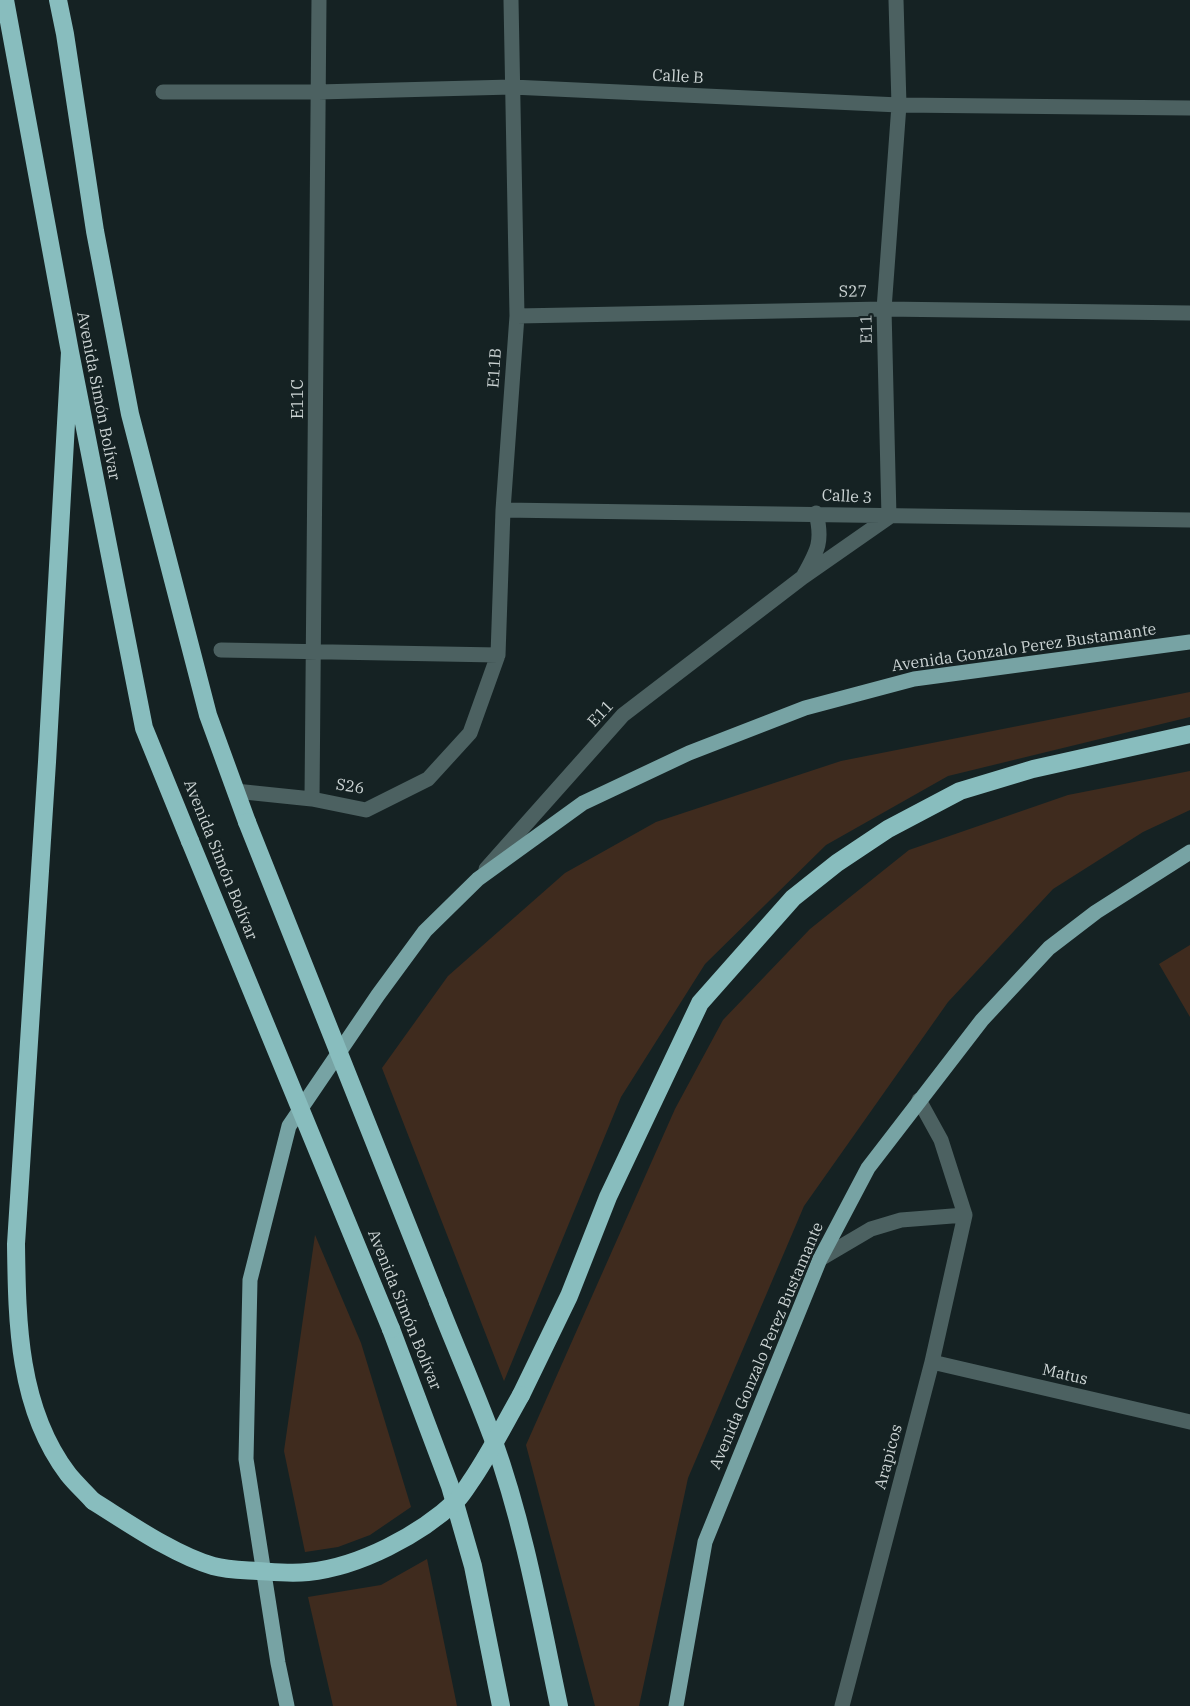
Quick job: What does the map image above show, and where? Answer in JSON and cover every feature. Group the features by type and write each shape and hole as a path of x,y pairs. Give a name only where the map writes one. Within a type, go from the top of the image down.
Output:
{"highway":[{"name":"Avenida Simón Bolívar","path":"5,0 70,352 144,728 391,1329 450,1486 473,1566 501,1706"},
{"name":"Avenida Simón Bolívar","path":"58,0 95,231 130,414 208,715 247,822 493,1439 521,1533 559,1706"},
{"path":"70,352 48,762 16,1244 17,1310 25,1373 35,1409 49,1442 68,1474 93,1501 139,1530 212,1566 272,1572 308,1572 339,1566 396,1543 425,1526 459,1499 482,1464 521,1395 569,1296 608,1197 700,1003 793,898 837,863 888,829 960,791 1033,769 1190,734"}],"main road":[{"name":"Avenida Gonzalo Perez Bustamante","path":"287,1706 278,1663 246,1459 250,1280 289,1126 378,995 425,932 478,879 583,803 689,753 805,708 914,679 1190,642"},
{"name":"Avenida Gonzalo Perez Bustamante","path":"676,1706 705,1542 820,1259 868,1168 982,1020 1049,948 1095,912 1190,852"}],"street":[{"name":"E11C","path":"312,799 319,0"},
{"name":"E11B","path":"470,733 498,655 503,510 517,316 512,0"},
{"name":"E11","path":"478,879 623,715 803,578 890,517 884,309 899,105 896,0"},
{"name":"Calle B","path":"163,92 318,92 512,87 899,105 1190,108"},
{"name":"S27","path":"517,316 884,309 1190,313"},
{"name":"Calle 3","path":"503,510 1190,520"},
{"name":"E11","path":"803,578 814,558 821,534 816,513"},
{"path":"221,650 498,655"},
{"name":"S26","path":"235,791 312,799 366,810 428,779 470,733"},
{"path":"820,1259 871,1229 901,1220 965,1215 941,1140 919,1100"},
{"name":"Arapicos","path":"842,1706 932,1362 965,1215"},
{"name":"Matus","path":"932,1362 1190,1422"}],"shaded area":[{"path":"1190,692 1190,717 948,776 826,845 705,964 621,1097 504,1381 382,1068 448,976 565,873 656,822 841,761"},
{"path":"1190,771 1190,810 1143,832 1053,889 948,1002 804,1206 688,1478 639,1706 595,1706 526,1445 675,1109 723,1020 810,929 909,850 1068,795"},
{"path":"1190,945 1190,1017 1159,964"},
{"path":"315,1235 361,1343 411,1507 370,1535 338,1547 305,1552 284,1451"},
{"path":"427,1559 457,1706 333,1706 308,1597 381,1585"}]}
